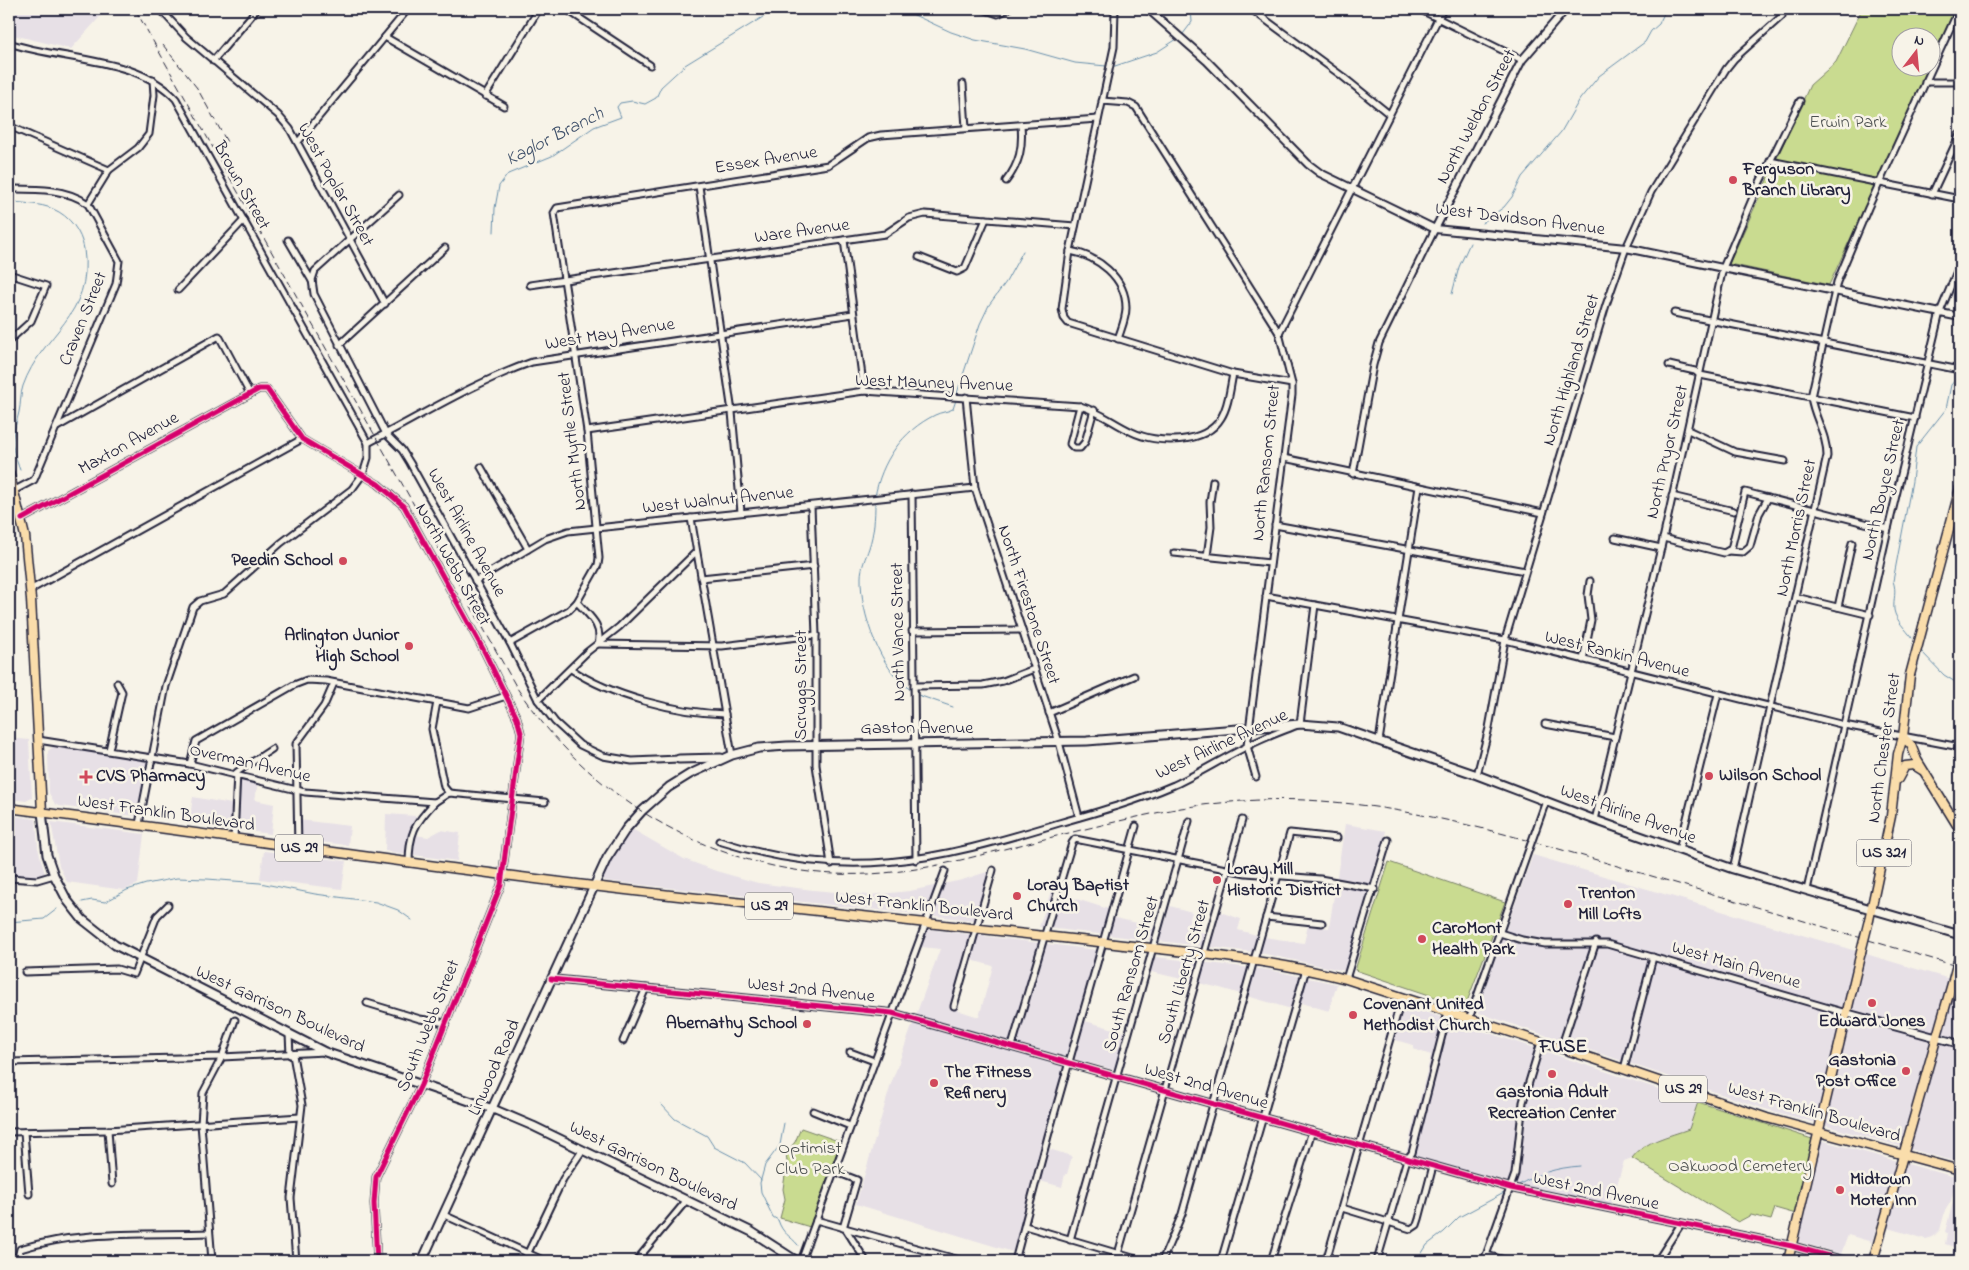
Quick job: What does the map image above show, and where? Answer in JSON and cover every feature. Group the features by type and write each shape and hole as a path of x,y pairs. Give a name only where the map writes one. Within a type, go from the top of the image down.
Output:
{"main road":[{"path":"9,472 22,519 30,590 42,812"},
{"name":"North Chester Street","path":"1846,1013 1885,848 1914,656 1960,488"},
{"name":"Gaston Avenue","path":"593,887 623,833 655,799 700,768 729,756 759,748 816,744 1059,742 1300,724"},
{"name":"West Airline Avenue","path":"1300,724 1330,726 1379,741 1734,869 1960,935"},
{"path":"1903,737 1911,745 1924,772 1960,830"},
{"path":"680,759 729,756"},
{"path":"689,758 694,760 700,768"},
{"path":"680,759 688,765 690,774"},
{"path":"1895,786 1905,766 1914,765 1924,772"},
{"name":"West Franklin Boulevard","path":"9,808 139,824 503,876 978,928 1306,969 1346,979 1560,1048 1742,1110 1960,1170"},
{"name":"West Garrison Boulevard","path":"42,812 47,855 54,876 67,900 91,928 106,940 325,1052 493,1109 533,1126 766,1239 799,1261"},
{"name":"Linwood Road","path":"422,1261 593,887"},
{"path":"1873,1261 1960,953"},
{"name":"US 321","path":"1788,1261 1846,1013"}],"street":[{"name":"West Poplar Street","path":"160,9 172,23 213,61 278,114 298,142 384,304"},
{"path":"213,61 257,9"},
{"path":"298,142 408,9"},
{"path":"485,96 539,9"},
{"path":"566,9 650,65"},
{"path":"984,9 998,14 1008,9"},
{"path":"1115,9 1115,38 1074,226 1063,297 1064,318 1068,323 1233,374 1292,384"},
{"name":"West Davidson Avenue","path":"1148,9 1197,51 1308,164 1352,189 1435,229 1626,248 1960,316"},
{"path":"1419,9 1522,60"},
{"path":"1279,333 1443,9"},
{"name":"North Weldon Street","path":"1353,474 1373,365 1379,343 1522,60 1566,9"},
{"name":"North Morris Street","path":"1734,869 1796,597 1826,449 1824,435 1814,414 1811,397 1834,291 1848,252 1959,9"},
{"path":"1255,12 1342,76 1389,114"},
{"name":"North Highland Street","path":"1477,775 1491,715 1504,640 1606,305 1626,248 1651,192 1726,69 1734,59 1782,16"},
{"path":"385,37 504,106"},
{"name":"Brown Street","path":"9,43 131,71 153,80 176,99 368,443"},
{"path":"9,189 45,190 70,196 88,204 109,170 138,148 149,134 154,95 153,80"},
{"path":"1925,82 1960,82"},
{"path":"963,84 966,128"},
{"name":"North Ransom Street","path":"1102,101 1128,102 1136,107 1279,333 1292,384 1248,746 1256,777"},
{"name":"North Pryor Street","path":"1595,820 1661,548 1723,268 1770,161 1800,101"},
{"name":"Essex Avenue","path":"554,213 557,208 565,205 828,165 868,138 881,135 1098,119"},
{"path":"1006,181 1019,161 1021,154 1021,125"},
{"path":"9,126 109,170"},
{"path":"1932,194 1960,134"},
{"path":"1770,161 1960,199"},
{"path":"699,186 732,412 741,512"},
{"path":"312,282 315,271 399,194"},
{"name":"Craven Street","path":"15,490 34,480 89,344 112,294 118,273 116,254 88,204"},
{"name":"North Myrtle Street","path":"554,213 587,431 600,551 598,565 577,602"},
{"name":"Ware Avenue","path":"530,285 885,234 916,215 1074,226"},
{"path":"919,257 957,272 964,268 986,219"},
{"path":"178,290 244,220"},
{"name":"West Airline Avenue","path":"288,240 312,282 314,294 386,434 402,450 410,463 510,643 538,700 565,733 580,745 603,756 632,761 680,759"},
{"path":"844,240 864,392"},
{"path":"339,345 445,248"},
{"path":"1070,251 1097,259 1111,273 1122,290 1126,307 1118,339"},
{"name":"North Boyce Street","path":"1807,890 1914,418 1940,312 1960,264"},
{"path":"9,274 46,286 31,321 9,341"},
{"path":"1674,313 1960,370"},
{"name":"West May Avenue","path":"368,443 511,369 532,362 721,332 853,314"},
{"path":"56,427 219,336 250,394"},
{"path":"1669,366 1695,370 1700,375 1914,418"},
{"name":"West Mauney Avenue","path":"587,431 864,392 966,397 1080,406 1094,410 1126,429 1146,438 1175,439 1197,435 1210,430 1220,419 1226,405 1233,374"},
{"name":"North Webb Street","path":"250,394 259,389 267,389 302,439 389,491 404,506 484,651 517,718 521,733 512,799"},
{"name":"Maxton Avenue","path":"22,519 250,394"},
{"name":"North Firestone Street","path":"966,397 975,488 1059,742 1079,817"},
{"path":"1080,406 1070,444 1074,448 1080,448 1085,442 1094,410"},
{"path":"1688,430 1735,452 1785,461"},
{"path":"30,590 302,439"},
{"path":"139,824 170,671 193,607 200,602 224,594 281,543 345,495 363,474 368,458 368,443"},
{"path":"1284,458 1543,513"},
{"path":"481,467 528,549"},
{"path":"1207,556 1212,527 1210,502 1213,482"},
{"path":"1379,741 1419,487"},
{"name":"West Walnut Avenue","path":"475,580 560,532 975,488"},
{"path":"1726,552 1730,549 1745,492 1888,529"},
{"name":"North Vance Street","path":"912,494 916,860"},
{"path":"1672,496 1734,510"},
{"path":"1663,538 1726,552 1743,552 1750,546 1759,514 1768,498"},
{"name":"Scruggs Street","path":"811,506 816,635 818,787 831,864"},
{"path":"690,518 725,714 729,756"},
{"path":"1275,525 1525,571"},
{"path":"1615,538 1661,548"},
{"path":"1838,608 1852,543"},
{"path":"538,700 578,660 620,627 696,552"},
{"path":"1174,553 1270,563"},
{"path":"701,578 814,566"},
{"path":"1583,660 1591,620 1588,595 1590,582"},
{"name":"West Rankin Avenue","path":"1266,596 1504,640 1844,725 1960,747"},
{"path":"1796,597 1870,615"},
{"path":"510,643 564,613 577,602 599,628 601,634 598,644"},
{"path":"1300,724 1315,605"},
{"path":"912,631 1021,630"},
{"path":"598,644 712,646 816,635"},
{"path":"571,669 594,683 645,700 705,713 725,714"},
{"path":"914,686 983,684 1003,681 1034,669"},
{"path":"1049,713 1134,676"},
{"path":"190,764 196,741 294,685 310,680 469,708 506,696"},
{"path":"109,750 122,692 117,683"},
{"path":"298,848 296,744 324,706 334,683"},
{"path":"1679,850 1718,694"},
{"path":"437,702 433,722 433,737 444,787 449,793"},
{"name":"West Airline Avenue","path":"719,841 782,858 831,864 893,863 916,860 993,844 1148,796 1176,784 1248,746 1300,724"},
{"path":"1545,724 1615,737"},
{"name":"Overman Avenue","path":"37,740 190,764 296,790 435,802"},
{"path":"234,839 236,776 240,769 272,749"},
{"path":"409,863 413,830 421,815 435,802 449,793 545,802"},
{"name":"South Webb Street","path":"377,1261 374,1203 376,1178 421,1085 500,888 512,799"},
{"path":"1469,1019 1546,802"},
{"name":"South Liberty Street","path":"1118,1254 1242,820"},
{"path":"1179,860 1190,821"},
{"path":"1015,1261 1136,826"},
{"path":"1171,1261 1163,1260 1182,1214 1290,832 1337,838"},
{"path":"1012,1046 1072,843 1075,839 1228,870 1338,881 1375,888"},
{"path":"1346,979 1388,840"},
{"name":"South Ransom Street","path":"1070,1240 1179,860"},
{"path":"954,1006 978,928 993,870"},
{"path":"799,1261 816,1220 945,871"},
{"path":"9,878 32,880 54,876"},
{"path":"25,972 117,969 132,975 136,972 157,916 168,904"},
{"path":"1266,917 1322,923"},
{"name":"West Main Avenue","path":"1500,933 1522,940 1551,944 1596,942 1960,1044"},
{"path":"1560,1048 1596,942"},
{"path":"1624,1069 1653,957"},
{"path":"1222,1261 1306,969"},
{"name":"West 2nd Avenue","path":"551,979 892,1013 1510,1188 1792,1246 1846,1261"},
{"path":"623,1041 646,988"},
{"path":"1326,1261 1402,997"},
{"path":"367,1003 420,1019 446,1024"},
{"path":"1377,1261 1407,1159 1412,1153 1448,1012"},
{"path":"212,1261 201,1124 204,1087 222,1057 235,1020"},
{"path":"289,1034 292,1055 302,1094 291,1198 296,1261"},
{"path":"1509,1261 1485,1258 1510,1188 1518,1159 1523,1102 1541,1042"},
{"path":"9,1062 292,1055 325,1052"},
{"path":"850,1052 874,1061"},
{"path":"813,1111 850,1126"},
{"path":"9,1132 108,1130 300,1117"},
{"path":"108,1130 112,1184"},
{"path":"1271,1261 1312,1131"},
{"path":"24,1132 29,1194"},
{"path":"524,1261 563,1179 582,1151"},
{"path":"1342,1208 1411,1229 1417,1225 1433,1166"},
{"path":"834,1171 857,1178 844,1228 866,1261"},
{"path":"636,1261 686,1201"},
{"path":"444,1216 545,1261"},
{"path":"816,1220 963,1261"},
{"path":"1657,1261 1681,1224"},
{"path":"1024,1226 1144,1261"},
{"path":"17,1261 20,1249 33,1244 88,1237 209,1233"}],"shaded area":[{"path":"9,9 107,9 71,49 9,34"},
{"path":"9,738 29,740 32,798 26,801 9,799"},
{"path":"54,746 149,759 135,816 55,804 49,793 48,751"},
{"path":"239,778 258,782 255,800 274,804 271,834 189,823 193,797 237,805"},
{"path":"386,814 416,816 409,834 428,837 441,830 460,833 457,861 385,851"},
{"path":"9,815 36,819 38,848 45,874 27,877 9,874"},
{"path":"299,820 350,826 348,845 299,840"},
{"path":"51,822 144,834 138,884 124,890 67,882 59,866"},
{"path":"1345,824 1386,831 1374,883 1345,971 1261,953 1039,927 1051,891 1108,909 1107,916 1163,929 1170,906 1192,912 1187,928 1214,936 1220,912 1241,919 1238,930 1264,937 1304,943 1308,925 1329,928"},
{"path":"632,829 684,859 716,871 758,883 813,890 869,895 910,891 962,880 996,869 982,921 605,881 603,877 608,866"},
{"path":"264,851 346,861 342,889 260,879"},
{"path":"1533,855 1960,982 1960,1163 1762,1108 1479,1013 1477,1008"},
{"path":"928,929 1105,951 1085,1021 1125,1032 1114,1070 1074,1059 1049,1149 1072,1156 1067,1174 1065,1174 1062,1187 1033,1179 1013,1252 856,1204 891,1084 940,949 921,947","holes":["971,960 993,966 979,1017 957,1010"]},
{"path":"1147,956 1270,970 1337,984 1329,1011 1301,1003 1298,1011 1220,988 1143,970"},
{"path":"1395,1002 1698,1102 1689,1129 1652,1142 1632,1158 1624,1161 1611,1205 1517,1185 1406,1154 1431,1055 1413,1049 1413,1045 1385,1037"},
{"path":"1820,1140 1955,1177 1951,1201 1945,1211 1940,1230 1933,1237 1926,1239 1877,1225 1872,1242 1848,1235 1841,1254 1795,1241"},
{"path":"1960,1175 1960,1261 1950,1261 1954,1247 1945,1244 1947,1233 1945,1232"}],"green space":[{"name":"Erwin Park","path":"1862,9 1956,9 1942,40 1942,28 1892,28 1892,78 1924,78 1829,285 1729,264 1810,85 1836,62"},
{"name":"CaroMont Health Park","path":"1389,862 1505,902 1465,1007 1355,970"},
{"name":"Oakwood Cemetery","path":"1698,1102 1812,1139 1796,1214 1775,1208 1771,1220 1751,1215 1738,1222 1632,1158 1650,1143 1689,1129"},
{"name":"Optimist Club Park","path":"801,1128 841,1142 810,1227 780,1218 785,1199 783,1189 787,1162 786,1153 795,1142"}],"waterway":[{"name":"Kaglor Branch","path":"494,232 495,208 499,186 508,174 552,156 594,127 621,117 617,107 620,103 632,101 645,104 656,98 661,87 685,65 776,9"},
{"name":"Kaglor Branch","path":"901,9 951,32 975,40 1025,49 1075,63 1106,66"},
{"name":"Kaglor Branch","path":"1183,34 1192,22 1191,9"},
{"path":"1482,223 1504,207 1512,197 1522,177 1561,132 1580,99 1599,76 1645,42 1651,31 1659,24 1666,9"},
{"name":"Kaglor Branch","path":"1115,66 1157,52 1177,39"},
{"path":"9,201 48,207 65,216 74,225 83,243 85,272 81,291 74,308 31,367 21,392 20,409 13,441 14,453 20,470"},
{"path":"1452,294 1459,267 1470,243"},
{"path":"957,393 980,324 989,305 1006,282 1023,251"},
{"path":"1912,638 1895,614 1895,589 1893,581 1912,481 1916,447 1946,409 1951,385 1960,374"},
{"path":"875,497 882,472 903,439 923,422 937,414 953,409 956,400"},
{"path":"875,502 872,537 861,573 864,607 874,640 881,655 900,681 911,690"},
{"path":"1921,651 1944,675 1960,685"},
{"path":"918,695 953,707"},
{"path":"82,902 92,900 105,902 127,890 177,878 207,879 260,883 315,894 376,902 398,910 412,920"},
{"path":"9,922 44,919 57,909"},
{"path":"661,1104 675,1119 707,1136 714,1147 745,1163 761,1180"},
{"path":"784,1123 780,1145 765,1165 760,1183 761,1192 773,1217 778,1220 784,1232 798,1245"},
{"path":"1517,1186 1547,1172 1580,1166"},
{"path":"1417,1261 1427,1245 1459,1217 1504,1193"},
{"path":"812,1257 817,1261"}],"railway":[{"path":"135,9 517,688 551,733 591,773 635,807 683,835 735,856 789,869 844,874 901,871 941,864 1181,808 1258,800 1305,800 1350,804 1394,810 1482,828 1960,967"},
{"path":"163,45 197,88 227,142"}],"cycle path":[{"path":"22,519 259,389 267,389 302,439 378,484 404,506 484,651 517,718 521,733 501,885 421,1085 376,1177 374,1203 377,1261"},
{"path":"551,979 892,1013 1511,1188 1792,1246 1846,1261"}],"place":[{"name":"Ferguson Branch Library","path":"1733,180"},
{"name":"Peedin School","path":"343,561"},
{"name":"Arlington Junior High School","path":"409,646"},
{"name":"Wilson School","path":"1709,776"},
{"name":"CVS Pharmacy","path":"86,777"},
{"name":"Loray Mill Historic District","path":"1217,880"},
{"name":"Loray Baptist Church","path":"1017,896"},
{"name":"Trenton Mill Lofts","path":"1568,904"},
{"name":"CaroMont Health Park","path":"1422,939"},
{"name":"Edward Jones","path":"1872,1003"},
{"name":"Covenant United Methodist Church","path":"1353,1015"},
{"name":"Abernathy School","path":"807,1024"},
{"name":"Gastonia Post Office","path":"1906,1071"},
{"name":"Gastonia Adult Recreation Center","path":"1552,1074"},
{"name":"The Fitness Refinery","path":"934,1083"},
{"name":"Midtown Moter Inn","path":"1840,1190"}],"district":[{"name":"FUSE","path":"1563,1047"}]}
